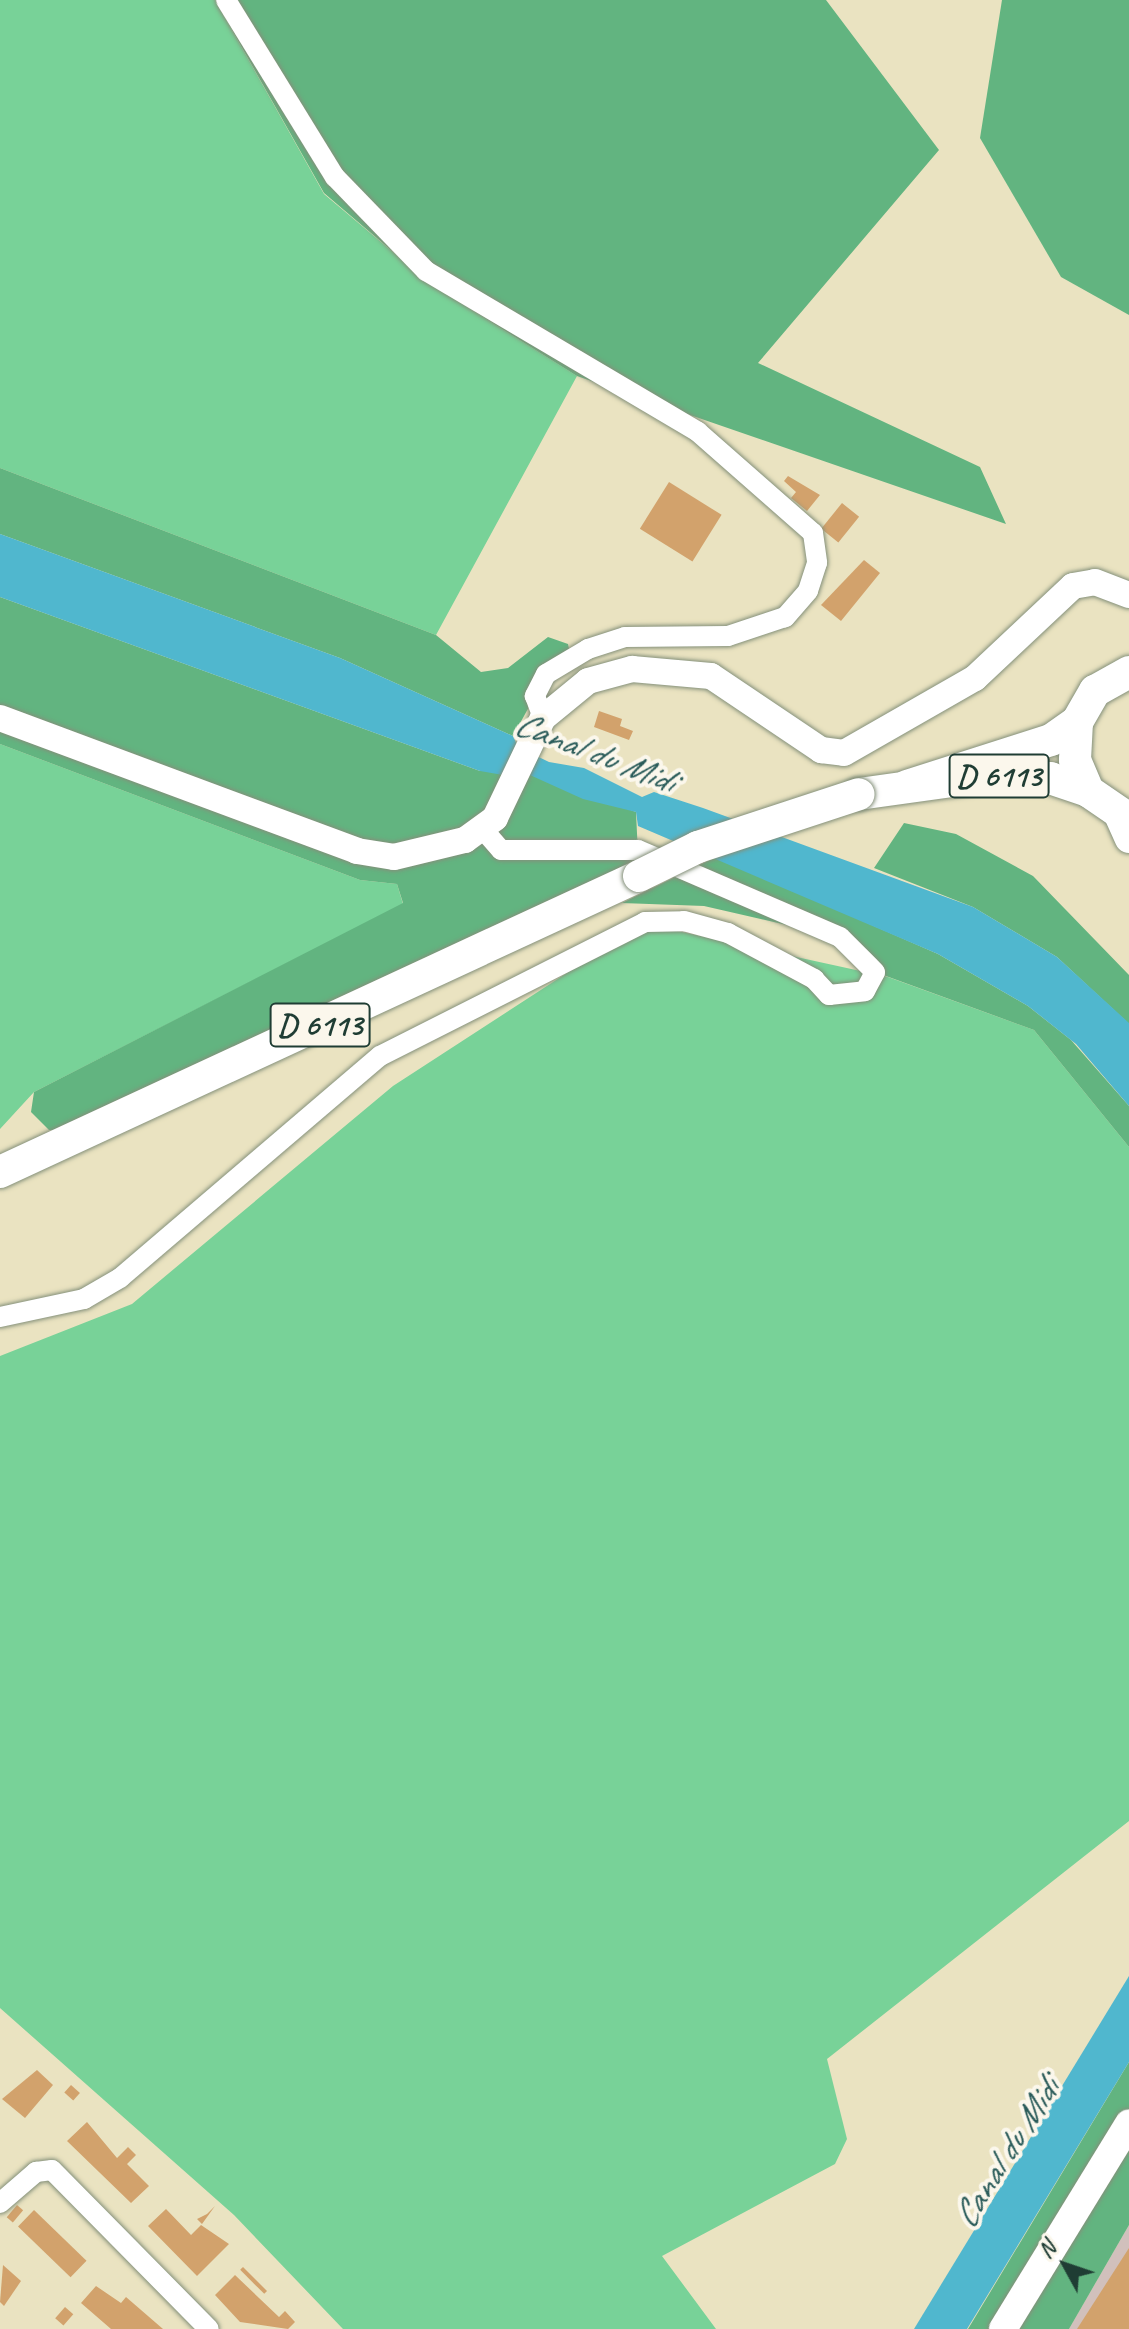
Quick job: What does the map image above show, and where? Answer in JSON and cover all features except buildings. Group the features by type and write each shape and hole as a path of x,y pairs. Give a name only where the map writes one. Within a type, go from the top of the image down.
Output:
{"main road":[{"path":"1125,669 1095,691 1077,722 1075,760 1088,791 1126,825"},
{"name":"D 6113","path":"907,786 1025,751 1077,722"},
{"name":"D 6113","path":"0,1172 698,847 859,794 907,786 1003,776 1050,778 1088,791"},
{"path":"1003,2329 1129,2123"}],"street":[{"path":"226,0 335,177 426,271 698,432 813,533 813,577 785,617 728,636 625,637 588,649 546,674 535,696 538,726"},
{"path":"0,718 357,851 430,852 482,828 514,782 538,726 588,681 670,667 711,676 821,750 844,753 975,678 1056,596 1095,582 1124,595"},
{"path":"0,1317 84,1299 120,1278 380,1056 645,922 684,921 728,933 814,979 829,995 865,991 875,972 840,937 638,850 501,850 482,828"},
{"path":"0,2203 36,2172 52,2170 209,2329"}],"shaded area":[{"path":"1129,2225 1129,2329 1069,2329"}],"green space":[{"path":"0,0 215,0 324,194 432,285 577,376 436,635 0,468"},
{"path":"215,0 826,0 939,150 758,363 980,467 1006,524 577,376 432,285 324,193"},
{"path":"1002,0 1129,0 1129,315 1061,277 980,138"},
{"path":"0,468 436,635 481,672 508,668 548,637 568,644 571,659 535,696 513,736 340,658 0,534"},
{"path":"0,597 480,771 520,769 636,812 639,876 90,1130 49,1130 31,1112 34,1092 403,903 397,884 360,880 0,744"},
{"path":"0,744 360,880 397,884 403,904 34,1092 0,1129"},
{"path":"904,823 956,834 1033,876 1129,975 1129,1024 1057,957 973,907 874,868"},
{"path":"716,857 938,954 1028,1006 1071,1040 1129,1106 1129,1147 1034,1030 875,972 839,937 704,906 622,903"},
{"path":"659,927 888,977 1034,1030 1129,1147 1129,1821 827,2059 847,2139 835,2164 662,2256 716,2329 343,2329 234,2215 0,2008 0,1356 132,1304 393,1086 607,947"},
{"path":"1129,2062 1129,2225 1069,2329 968,2329"}],"water":[{"path":"0,534 340,658 513,736 518,747 549,762 584,768 642,797 654,792 703,808 973,907 1057,957 1129,1023 1129,1106 1076,1044 1028,1006 938,954 638,826 636,812 583,799 510,766 503,775 480,771 0,597"},
{"path":"1129,1976 1129,2062 967,2329 914,2329"}],"water label":[{"name":"Canal du Midi","path":"595,752"},
{"name":"Canal du Midi","path":"1006,2153"}]}
